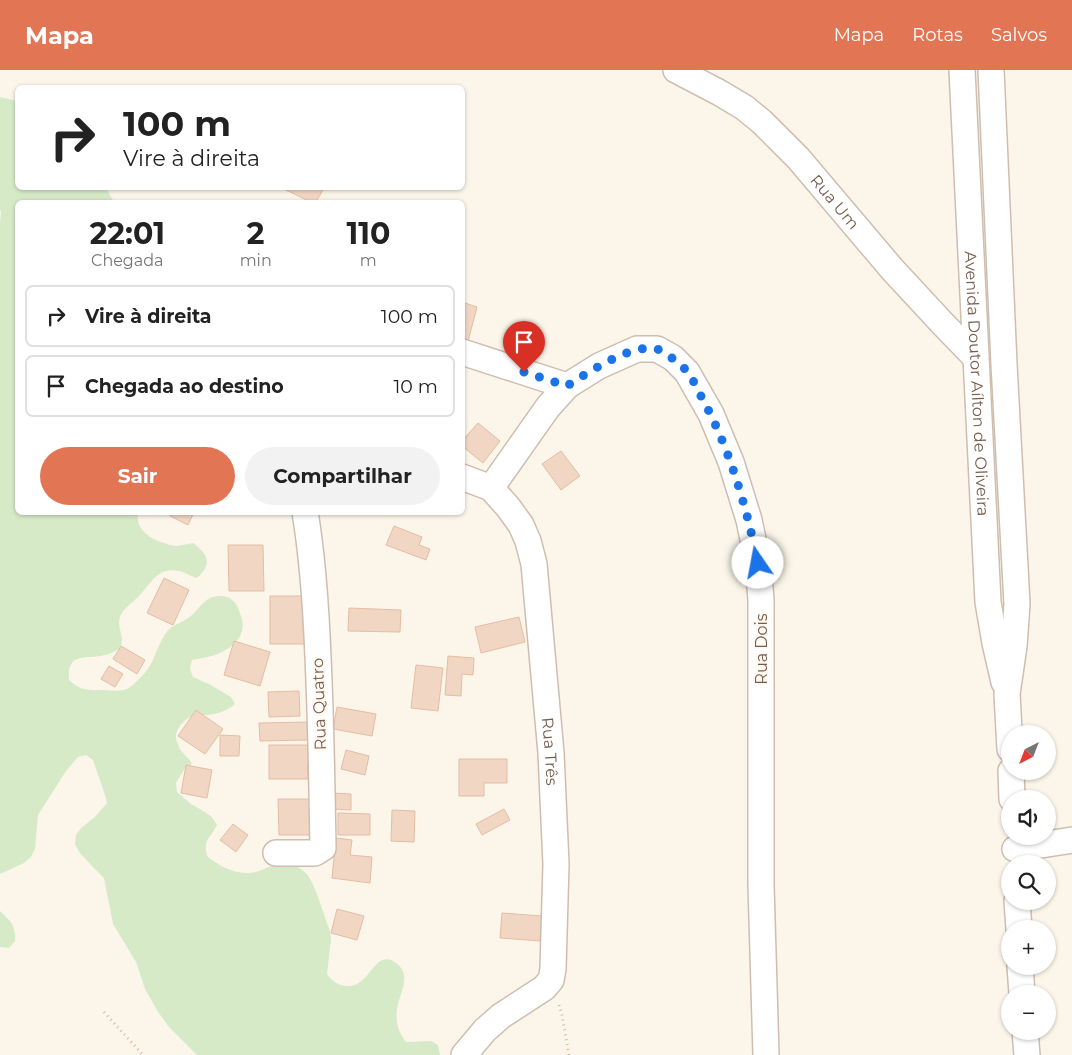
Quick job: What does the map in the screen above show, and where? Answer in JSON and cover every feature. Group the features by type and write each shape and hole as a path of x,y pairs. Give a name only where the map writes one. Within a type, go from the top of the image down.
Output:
{"street":[{"name":"Rua Um","path":"676,70 732,100 762,122 798,158 892,269 975,357"},
{"name":"Avenida Doutor Aílton de Oliveira","path":"962,70 988,602 1007,694 1009,725"},
{"name":"Avenida Doutor Aílton de Oliveira","path":"991,70 1017,604 1014,646 1007,694"},
{"name":"Rua Dois","path":"491,488 548,407 567,386 599,366 637,349 657,349 673,358 688,372 711,414 731,462 749,520 758,563 762,600 761,885 766,1055"},
{"path":"465,353 567,386"},
{"name":"Rua Três","path":"465,478 491,488 508,507 521,524 534,564 551,753 556,864 553,969 551,980"},
{"name":"Rua Quatro","path":"276,853 315,853 323,848 316,596 305,515"},
{"path":"1015,850 1072,840"},
{"path":"464,1055 485,1030 501,1016 544,988 551,980"},
{"path":"1026,1040 1027,1055"}],"path":[{"path":"551,980 562,1015 568,1055"},
{"path":"104,1012 144,1055"}],"green space":[{"path":"0,97 15,101 15,190 107,190 113,200 15,200 15,515 138,515 143,531 151,537 175,546 193,543 202,551 207,559 205,568 197,578 171,570 155,577 121,614 119,623 122,641 120,648 107,655 84,657 74,661 69,671 69,680 80,688 117,691 127,689 144,674 170,628 192,615 210,598 224,596 234,601 239,609 243,623 243,629 238,639 229,648 218,654 192,660 190,669 193,677 231,697 235,704 219,713 192,716 177,731 176,736 181,751 192,764 185,768 176,783 177,792 191,804 212,817 217,825 206,846 207,856 215,862 229,870 250,873 279,864 292,865 309,877 330,931 331,940 327,974 333,981 346,986 354,985 367,976 382,960 396,963 401,968 404,973 404,985 398,1003 397,1014 397,1023 400,1031 406,1042 431,1041 438,1045 440,1055 197,1055 169,1027 158,1012 145,989 136,962 113,924 104,878 79,852 75,844 76,835 81,828 95,817 107,803 93,760 86,755 78,757 66,771 38,815 35,849 31,857 24,863 0,874"},
{"path":"0,911 10,921 15,931 15,941 9,948 0,947"}],"building":[{"path":"286,190 323,190 317,200 307,200"},
{"path":"465,303 477,307 467,345 465,345"},
{"path":"478,423 500,441 483,463 465,448 465,438"},
{"path":"561,451 580,476 561,490 542,464"},
{"path":"170,515 193,515 188,525"},
{"path":"394,526 422,537 419,545 430,549 426,560 386,545"},
{"path":"228,545 263,545 264,591 229,591"},
{"path":"164,578 189,590 173,625 147,613"},
{"path":"270,596 307,596 307,644 270,644"},
{"path":"349,608 401,610 400,632 348,631"},
{"path":"519,617 525,642 481,653 475,627"},
{"path":"234,641 270,652 260,686 224,675"},
{"path":"121,646 145,660 137,674 113,659"},
{"path":"448,656 474,658 473,675 462,674 461,696 445,695"},
{"path":"416,665 443,668 438,711 411,708"},
{"path":"109,666 123,674 115,687 101,679"},
{"path":"299,691 300,716 269,717 268,692"},
{"path":"337,707 376,714 372,736 333,729"},
{"path":"196,710 223,729 205,754 178,736"},
{"path":"308,722 308,740 260,741 259,723"},
{"path":"220,735 240,736 239,756 220,756"},
{"path":"269,745 308,745 308,779 269,779"},
{"path":"346,750 369,756 365,775 341,769"},
{"path":"459,759 507,759 507,783 484,783 484,796 459,796"},
{"path":"186,765 212,770 207,798 181,793"},
{"path":"331,793 351,794 351,810 331,809"},
{"path":"278,799 310,799 311,835 279,835"},
{"path":"504,809 510,820 482,835 476,824"},
{"path":"392,810 415,811 414,842 391,841"},
{"path":"338,813 370,814 370,835 338,835"},
{"path":"233,824 248,835 236,852 220,840"},
{"path":"336,838 352,840 350,855 372,857 370,883 332,878"},
{"path":"337,909 364,916 357,940 331,933"},
{"path":"502,913 542,916 540,941 500,938"}],"route":[{"path":"524,372 567,386 599,366 637,349 657,349 673,358 688,372 711,414 731,462 749,520 758,563"}]}
